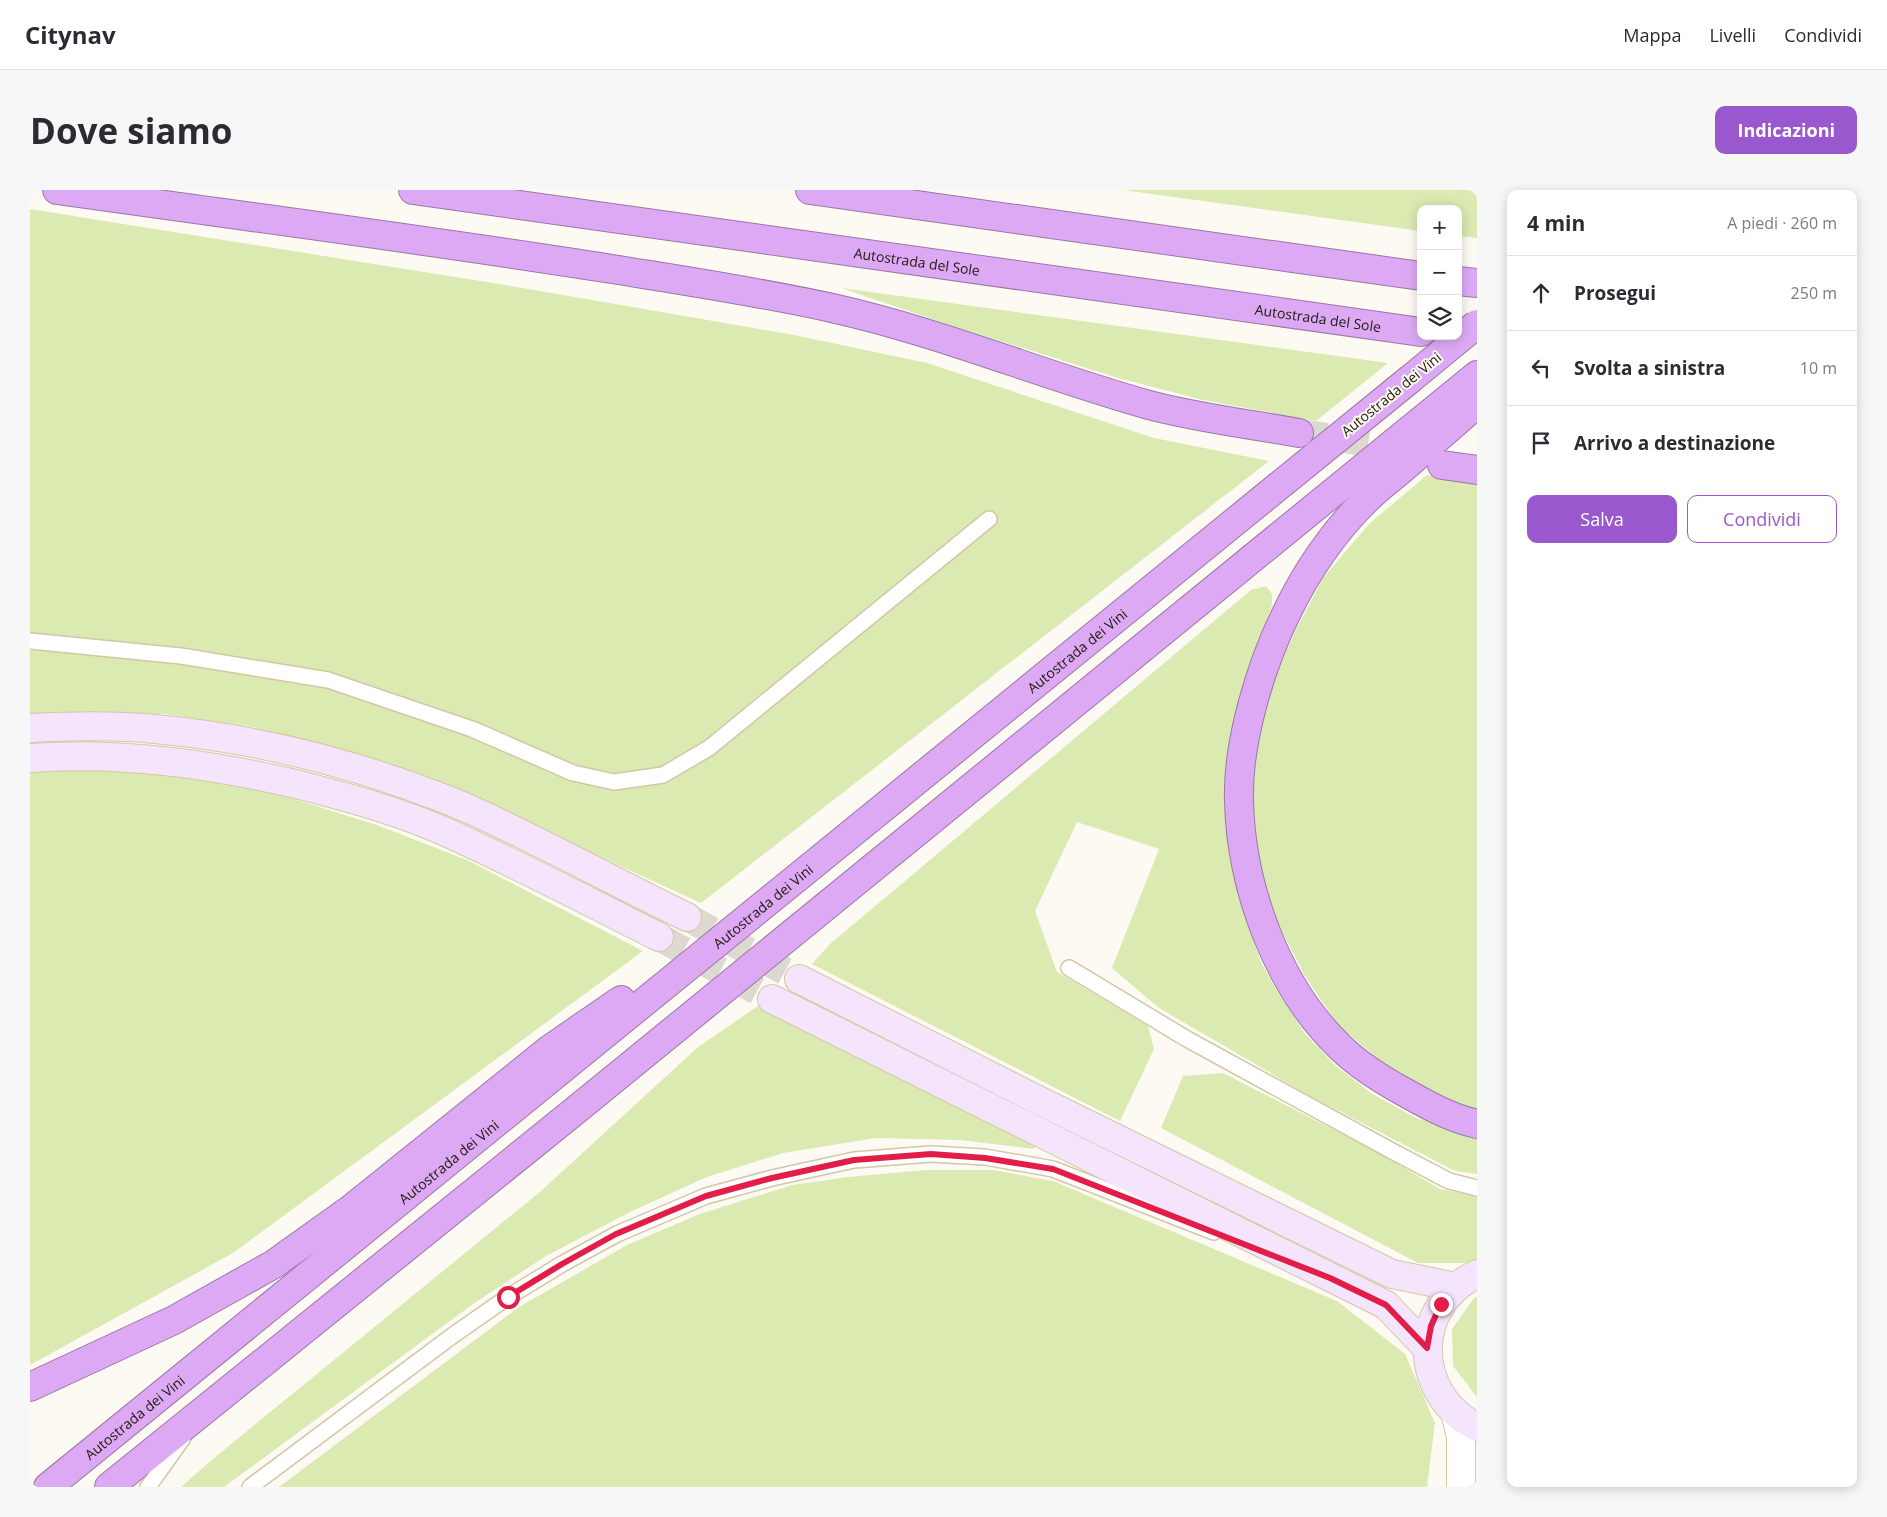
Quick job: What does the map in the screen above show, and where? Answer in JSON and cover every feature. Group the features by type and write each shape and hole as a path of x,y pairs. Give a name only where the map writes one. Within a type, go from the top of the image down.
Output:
{"highway":[{"path":"57,190 534,257 835,308 904,327 1154,406 1299,433"},
{"name":"Autostrada del Sole","path":"413,190 1417,331"},
{"path":"810,190 1417,275"},
{"path":"1462,281 1477,283"},
{"name":"Autostrada dei Vini","path":"48,1487 1477,324"},
{"path":"1462,338 1477,340"},
{"path":"1472,389 1366,500 1336,535 1310,571 1287,611 1270,651 1258,688 1242,753 1238,801 1243,846 1253,895 1266,934 1286,974 1310,1012 1338,1046 1369,1073 1438,1112 1477,1124"},
{"path":"109,1487 1472,389"},
{"path":"1458,459 1477,470"},
{"path":"30,1387 174,1320 274,1264 351,1208 550,1049 781,891"}],"main road":[{"path":"30,728 153,728 205,734 318,758 445,799 496,821 687,917"},
{"path":"30,758 137,758 182,762 237,770 346,796 447,832 659,937"},
{"path":"799,979 1392,1274 1466,1280"},
{"path":"772,999 1386,1305 1427,1348"},
{"path":"1466,1280 1441,1304 1431,1326 1427,1348 1430,1372 1440,1394 1454,1412 1477,1427"}],"street":[{"path":"1454,1412 1461,1436 1462,1487"},
{"path":"1462,1487 1477,1469"}],"lane":[{"path":"30,642 181,656 328,680 472,729 573,774 614,782 663,774 710,748 989,519"},
{"path":"1069,968 1187,1039 1392,1151 1449,1181 1477,1188"},
{"path":"250,1487 452,1336 508,1297 616,1234 706,1196 772,1178 854,1160 931,1154 985,1158 1053,1169 1330,1278"},
{"path":"148,1487 203,1411"}],"green space":[{"path":"1123,190 1477,190 1477,238 1462,236 1462,205 1417,205 1417,230"},
{"path":"30,209 499,284 794,335 927,363 1154,438 1269,461 701,903 445,786 349,751 253,727 164,714 65,713 30,716"},
{"path":"841,288 1388,363 1316,421 1203,400 1118,378"},
{"path":"1427,475 1477,482 1477,1109 1446,1100 1395,1073 1338,1025 1305,976 1271,910 1256,842 1252,798 1256,741 1273,680 1323,578 1369,524"},
{"path":"1266,586 1272,594 1272,605 1239,707 1233,866 1242,908 1261,962 1278,993 1306,1035 1335,1065 1371,1093 1416,1118 1477,1136 1477,1174 1455,1171 1310,1096 1159,1008 1112,968 1159,849 1077,822 1035,911 1057,972 1148,1026 1154,1049 1120,1121 812,964 830,944 1251,590"},
{"path":"100,768 184,777 278,794 377,825 467,860 643,951 233,1253 30,1365 30,771"},
{"path":"762,1003 1038,1141 1034,1149 960,1140 876,1138 783,1153 707,1177 632,1211 546,1256 473,1304 224,1487 181,1487 541,1191 697,1048"},
{"path":"1223,1073 1375,1151 1440,1189 1477,1197 1477,1263 1418,1263 1161,1128 1183,1076"},
{"path":"926,1170 993,1170 1053,1181 1337,1301 1405,1354 1435,1423 1427,1487 279,1487 519,1307 627,1245 700,1214 792,1185 848,1177"},
{"path":"1477,1297 1477,1397 1453,1366 1452,1329 1474,1298"}],"tunnel":[{"path":"1299,433 1409,448"},
{"path":"687,917 799,979"},
{"path":"659,937 772,999"}],"route":[{"path":"508,1297 616,1234 706,1196 772,1178 854,1160 931,1154 985,1158 1053,1169 1330,1278 1386,1305 1427,1348 1431,1326 1441,1304"}]}
